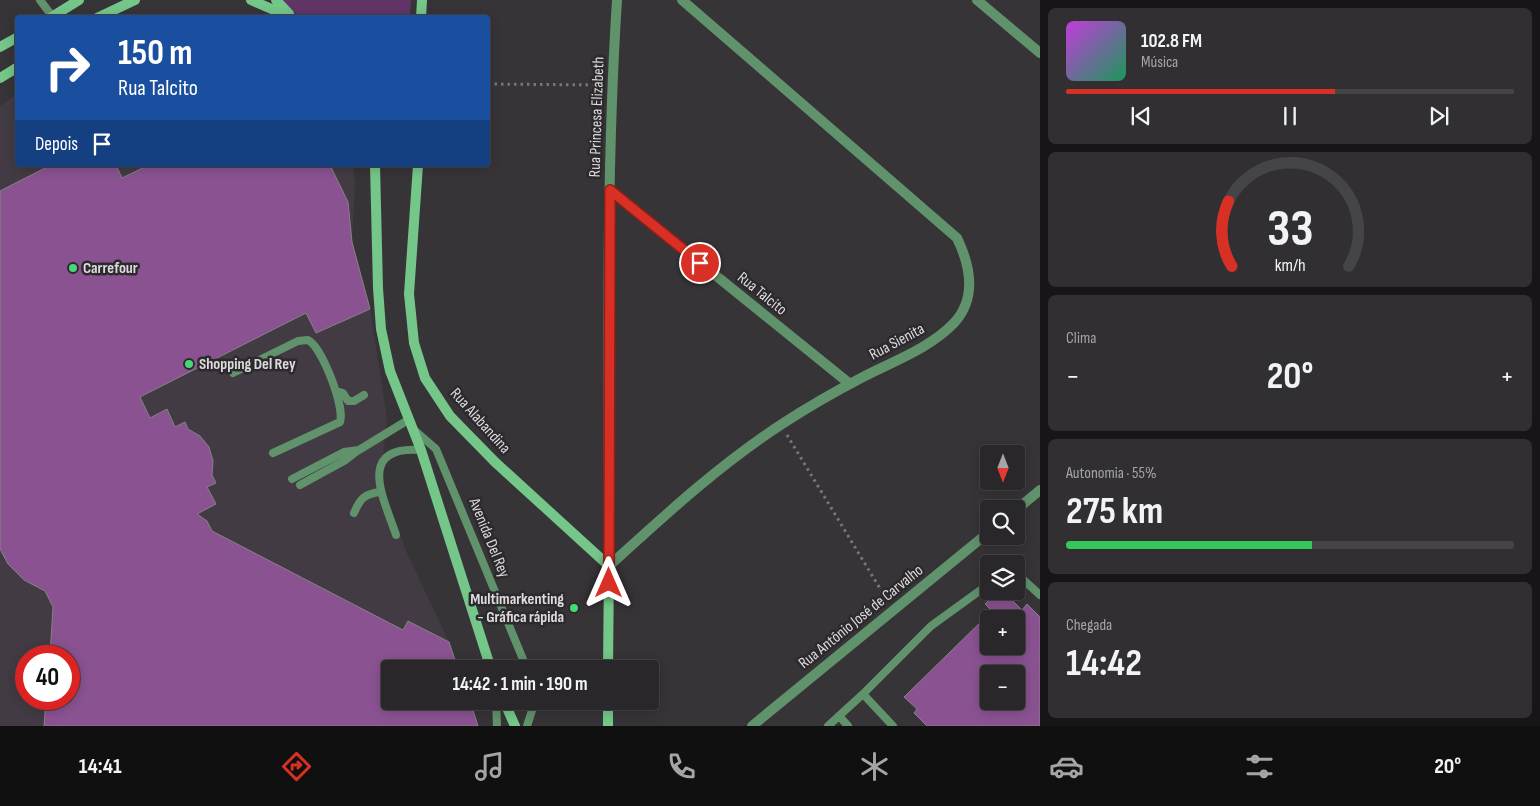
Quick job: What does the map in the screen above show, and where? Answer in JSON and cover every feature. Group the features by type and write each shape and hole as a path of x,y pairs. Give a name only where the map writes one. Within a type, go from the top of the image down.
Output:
{"street":[{"path":"54,15 79,0"},
{"path":"103,15 135,0"},
{"path":"251,0 286,15"},
{"path":"276,0 289,15"},
{"path":"421,15 422,0"},
{"name":"Rua Princesa Elizabeth","path":"609,566 610,190 612,85 617,0"},
{"name":"Rua Sienita","path":"609,566 700,484 781,425 850,384 932,342 955,322 967,301 970,278 966,257 957,238 682,0"},
{"path":"977,0 1040,53"},
{"path":"0,48 15,39"},
{"path":"0,78 15,69"},
{"name":"Avenida Del Rey","path":"375,167 381,329 390,371 421,450 488,660"},
{"name":"Rua Alabandina","path":"418,167 409,294 414,343 425,378 450,416 495,462 609,566"},
{"name":"Rua Talcito","path":"610,190 850,384"},
{"path":"1025,502 1040,490"},
{"name":"Rua Antônio José de Carvalho","path":"752,726 980,539"},
{"path":"608,660 609,566"},
{"path":"508,710 515,726"},
{"path":"608,710 608,726"}],"lane":[{"path":"40,0 50,15"},
{"path":"234,373 298,341 308,340 315,346 336,391 342,411 340,422 273,453"},
{"path":"336,391 342,393 348,400 354,401 364,395"},
{"path":"300,485 344,461 359,450 410,424"},
{"name":"Avenida Del Rey","path":"410,424 436,449 523,660"},
{"path":"396,535 380,492 378,475 381,462 396,452 408,449 421,450"},
{"path":"292,480 344,452 359,450"},
{"path":"354,513 360,500 368,493 380,492"},
{"path":"1025,581 1040,595"},
{"path":"828,726 840,717 931,626 980,591"},
{"path":"863,694 893,726"},
{"path":"496,710 497,726"},
{"path":"527,726 532,710"},
{"path":"840,717 848,726"}],"path":[{"path":"490,84 612,85"},
{"path":"781,425 893,610"}],"shaded area":[{"path":"283,0 411,0 410,15 298,15 284,4"},
{"name":"Shopping Del Rey","path":"15,95 15,167 353,167 355,182 352,242 370,309 387,418 381,478 406,551 449,642 455,660 381,660 381,710 473,710 478,726 0,726 0,106"}],"building":[{"name":"Shopping Del Rey","path":"47,167 117,167 122,178 145,167 331,167 348,202 352,242 370,309 316,333 306,313 140,397 150,418 167,409 175,427 185,422 188,429 200,436 209,447 213,461 212,475 216,483 207,487 216,504 197,514 207,521 212,531 403,630 408,621 449,642 455,660 381,660 381,710 473,710 478,726 44,726 45,710 80,710 80,645 51,645 53,607 45,591 24,580 8,564 0,549 0,191"},
{"path":"989,600 1012,600 1022,610 991,610 985,604"},
{"path":"1027,604 1040,617 1040,726 927,726 914,713 917,709 904,697 980,623 980,655 1025,655 1025,610 1022,610"}],"place":[{"name":"Carrefour","path":"73,268"},
{"name":"Shopping Del Rey","path":"189,364"},
{"name":"Multimarkenting - Gráfica rápida","path":"574,608"}],"route":[{"path":"609,583 610,190 700,263"}]}
